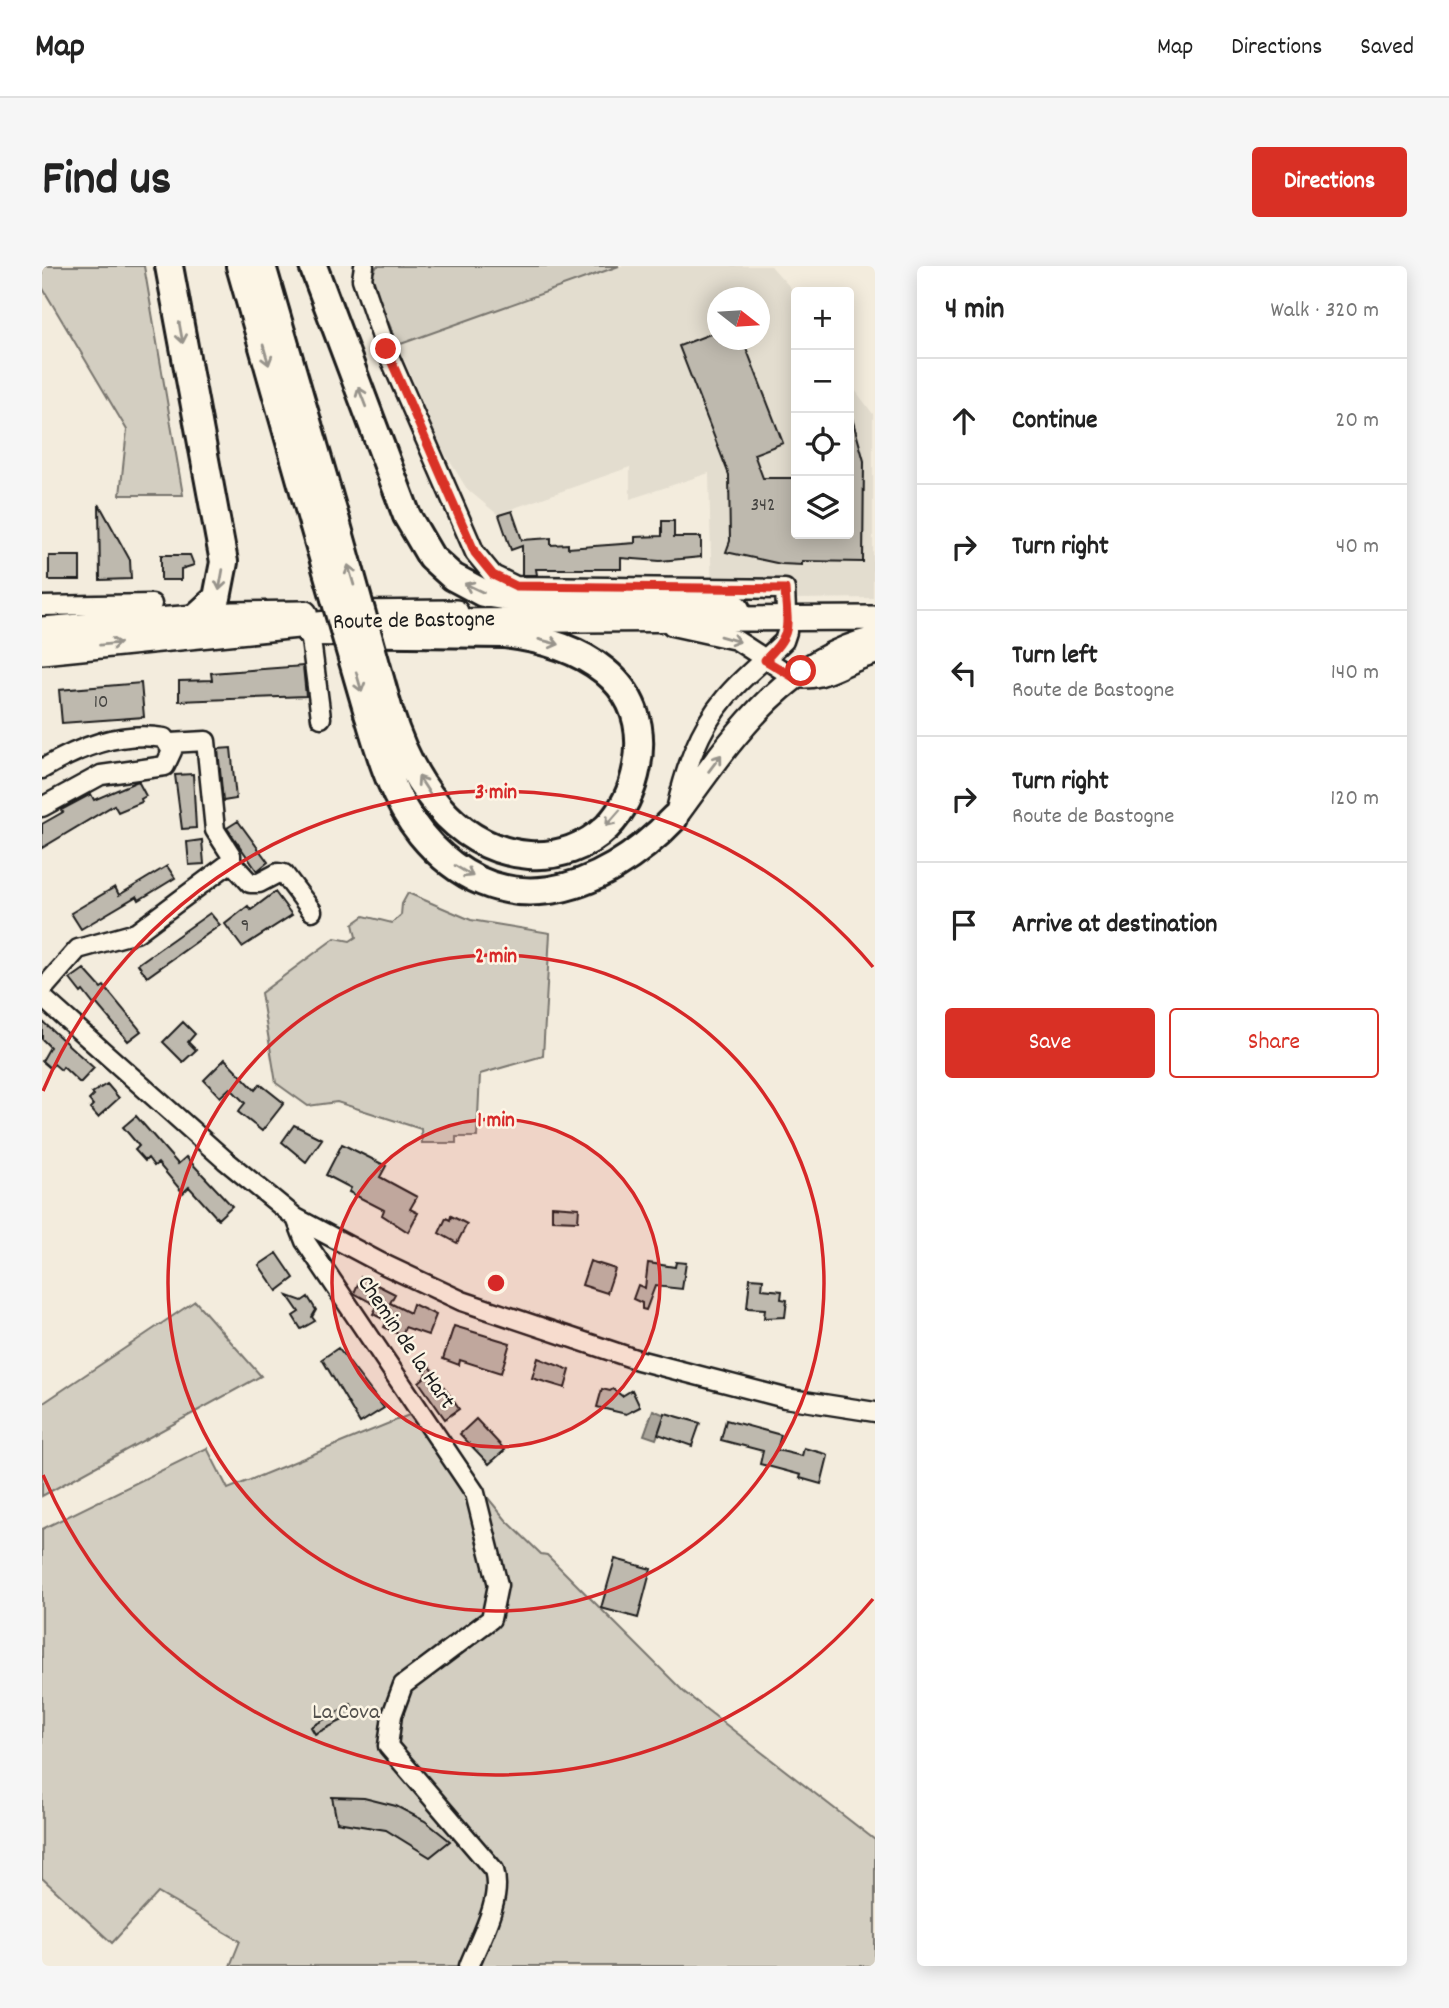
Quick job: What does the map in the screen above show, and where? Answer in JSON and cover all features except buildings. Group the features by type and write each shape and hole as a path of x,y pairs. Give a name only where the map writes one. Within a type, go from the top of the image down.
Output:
{"highway":[{"path":"169,266 224,562 217,598 196,617"},
{"path":"240,266 324,522 379,712 391,783 420,833 449,861 484,881 524,891 558,889 584,882 633,857 674,818"},
{"path":"262,266 324,522"},
{"path":"313,266 407,516 431,557 453,577 483,593 522,599 697,604 736,609"},
{"path":"310,632 505,634 530,637 580,653 620,685 632,709 639,735 634,783 622,808 607,826 575,848 541,856 498,848 460,829 444,813 379,712"}],"main road":[{"name":"Route de Bastogne","path":"42,652 327,623 642,619 787,614 875,607"},
{"name":"Route de Bastogne","path":"42,629 233,614 736,609 875,618"},
{"path":"275,630 310,632"},
{"path":"674,818 739,731 793,677 838,650 875,639"}],"street":[{"name":"Route de Bastogne","path":"364,266 362,279 426,447 475,553 493,575 516,586 785,589 787,614"},
{"path":"42,606 152,604"},
{"path":"674,818 685,773 702,732 726,697 784,642 787,614"},
{"path":"642,619 736,640 793,677 811,681 855,659 875,655"},
{"path":"310,632 321,719"},
{"path":"42,769 73,751 109,740 155,736 170,743 172,751 165,766 101,775 42,807"},
{"path":"170,743 206,741 215,830 231,855 231,862 250,883 259,883 278,873 284,874 312,911"},
{"path":"42,990 78,949 136,933 231,862"},
{"path":"42,997 225,1160 296,1218 381,1264 462,1301 638,1360 785,1398 875,1412"},
{"name":"Chemin de la Hart","path":"296,1218 305,1241 475,1493 498,1585 491,1619 403,1685 392,1715 388,1746 494,1870 498,1882 495,1898 468,1966"}],"shaded area":[{"path":"619,266 771,266 791,288 791,539 854,539 854,389 873,414 873,598 712,600 709,473 630,499 630,467 497,514 467,489 441,447 398,345"},
{"path":"653,1410 665,1415 656,1439 644,1435"}],"green space":[{"path":"42,266 144,266 183,495 120,495 127,430 42,287"},
{"path":"377,266 619,266 398,345 370,279"},
{"path":"408,893 471,920 550,933 543,1056 480,1074 477,1137 456,1137 456,1143 422,1143 421,1129 337,1102 308,1106 276,1083 261,993 335,938 350,941 356,937 353,924 364,916 392,923 401,915 402,904"},
{"path":"195,1301 261,1376 42,1496 42,1404"},
{"name":"La Cova","path":"409,1415 427,1439 447,1448 506,1520 541,1554 547,1555 684,1692 875,1840 875,1966 230,1966 240,1941 158,1893 112,1943 42,1878 42,1529 207,1448 228,1489"}],"route":[{"path":"386,349 426,447 475,553 493,575 516,586 785,589 787,632 784,642 765,660 793,677 801,671"}]}
